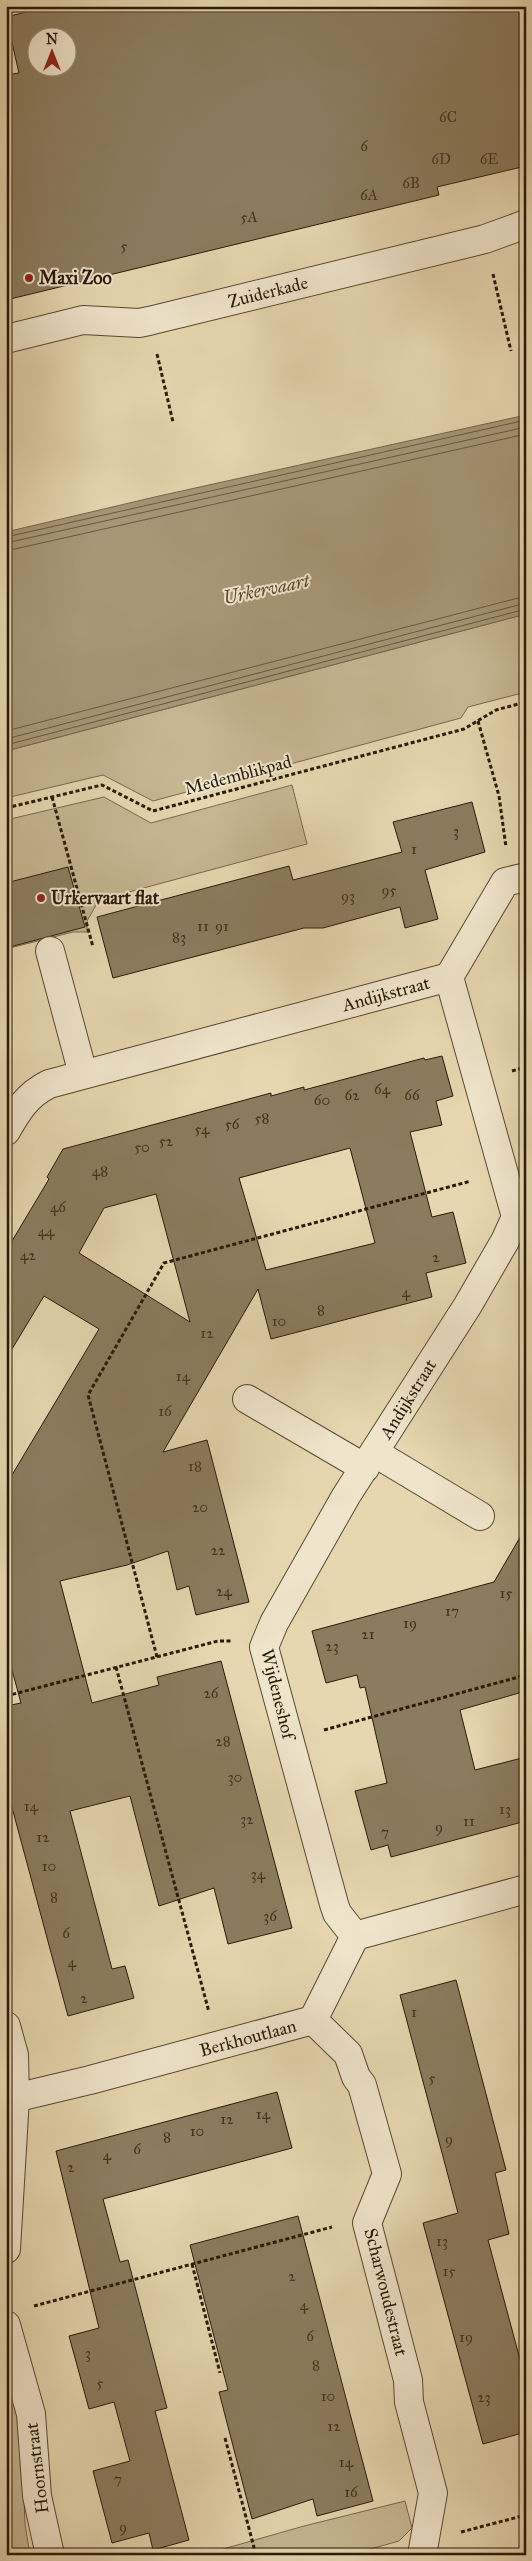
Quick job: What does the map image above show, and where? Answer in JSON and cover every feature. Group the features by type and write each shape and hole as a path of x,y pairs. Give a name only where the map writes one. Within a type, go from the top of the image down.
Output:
{"street":[{"name":"Zuiderkade","path":"6,339 83,320 139,323 149,321 485,239 526,224"},
{"path":"449,977 504,882 526,877"},
{"path":"50,951 83,1074"},
{"name":"Andijkstraat","path":"6,1130 24,1102 35,1091 49,1084 449,977 521,1215 468,1305 370,1460"},
{"path":"248,1399 480,1516"},
{"name":"Wijdeneshof","path":"355,1936 338,1913 334,1904 264,1646 274,1622 370,1460"},
{"path":"355,1936 526,1889"},
{"name":"Berkhoutlaan","path":"10,2100 313,2020 355,1936"},
{"name":"Scharwoudestraat","path":"313,2020 348,2054 356,2077 362,2085 387,2174 390,2190 367,2223 408,2380 409,2402 433,2493 422,2555"},
{"path":"6,2026 14,2055 10,2100 6,2249"},
{"name":"Hoornstraat","path":"6,2325 30,2414 38,2496 50,2555"}],"path":[{"path":"493,272 511,351"},
{"path":"155,346 173,422"},
{"name":"Medemblikpad","path":"6,808 102,786 153,812 464,729 496,710 526,702"},
{"path":"478,721 499,796 502,830 507,852"},
{"path":"52,798 93,947"},
{"path":"158,1657 88,1395 164,1263 476,1180"},
{"name":"Wijdeneshof","path":"6,1696 218,1640 238,1640"},
{"path":"116,1667 210,2016"},
{"path":"338,1726 526,1675"},
{"path":"32,2306 332,2227"},
{"path":"192,2264 220,2374"},
{"path":"225,2438 256,2555"},
{"path":"454,2534 526,2515"}],"shaded area":[{"path":"526,614 526,692 468,707 461,718 153,801 103,775 6,798 6,751"},
{"path":"292,785 307,844 99,900 87,921 87,932 73,932 6,949 6,820 104,797 151,823"},
{"path":"6,2373 21,2430 25,2524 30,2555 6,2555"},
{"path":"405,2501 412,2528 399,2541 349,2555 202,2555 304,2526"}],"water":[{"name":"Urkervaart","path":"526,415 526,614 6,751 6,532 159,496"}],"building":[{"path":"51,6 526,6 526,166 437,187 439,195 6,300 6,75 19,73 6,17"},
{"path":"472,802 485,852 425,870 438,919 405,928 400,907 323,928 304,928 113,978 97,917 289,866 293,880 402,852 393,822"},
{"name":"Urkervaart flat","path":"68,867 85,927 6,948 6,883"},
{"path":"442,1056 453,1096 436,1101 442,1125 410,1132 432,1217 453,1212 466,1263 426,1273 432,1297 271,1339 258,1289 163,1452 207,1440 249,1602 196,1615 189,1586 177,1590 168,1551 127,1565 60,1581 92,1703 159,1685 157,1677 221,1661 292,1928 228,1944 214,1888 159,1906 130,1796 70,1811 112,1969 125,1966 134,1998 68,2016 6,1785 6,1706 21,1703 6,1648 6,1485 99,1329 44,1296 6,1359 6,1251 49,1179 47,1177 63,1149 271,1093 271,1096 304,1087 304,1090 424,1058 425,1060","holes":["350,1148 375,1243 266,1270 239,1178","156,1194 190,1322 79,1253 104,1208"]},
{"path":"526,1527 526,1691 460,1710 475,1770 526,1757 526,1821 391,1857 388,1845 371,1850 355,1791 387,1783 365,1687 360,1688 357,1675 326,1683 312,1631 494,1582"},
{"path":"456,1980 506,2170 495,2173 509,2234 488,2240 526,2382 526,2432 483,2444 423,2223 458,2213 400,1995"},
{"path":"277,2092 292,2148 103,2199 120,2262 128,2260 167,2408 155,2411 189,2540 153,2550 149,2533 112,2543 93,2471 130,2461 114,2402 89,2409 69,2336 99,2328 56,2151"},
{"path":"298,2216 373,2501 317,2516 313,2499 252,2519 219,2392 228,2390 190,2245"}],"place":[{"name":"Maxi Zoo","path":"29,278"},
{"name":"Urkervaart flat","path":"41,898"}]}
